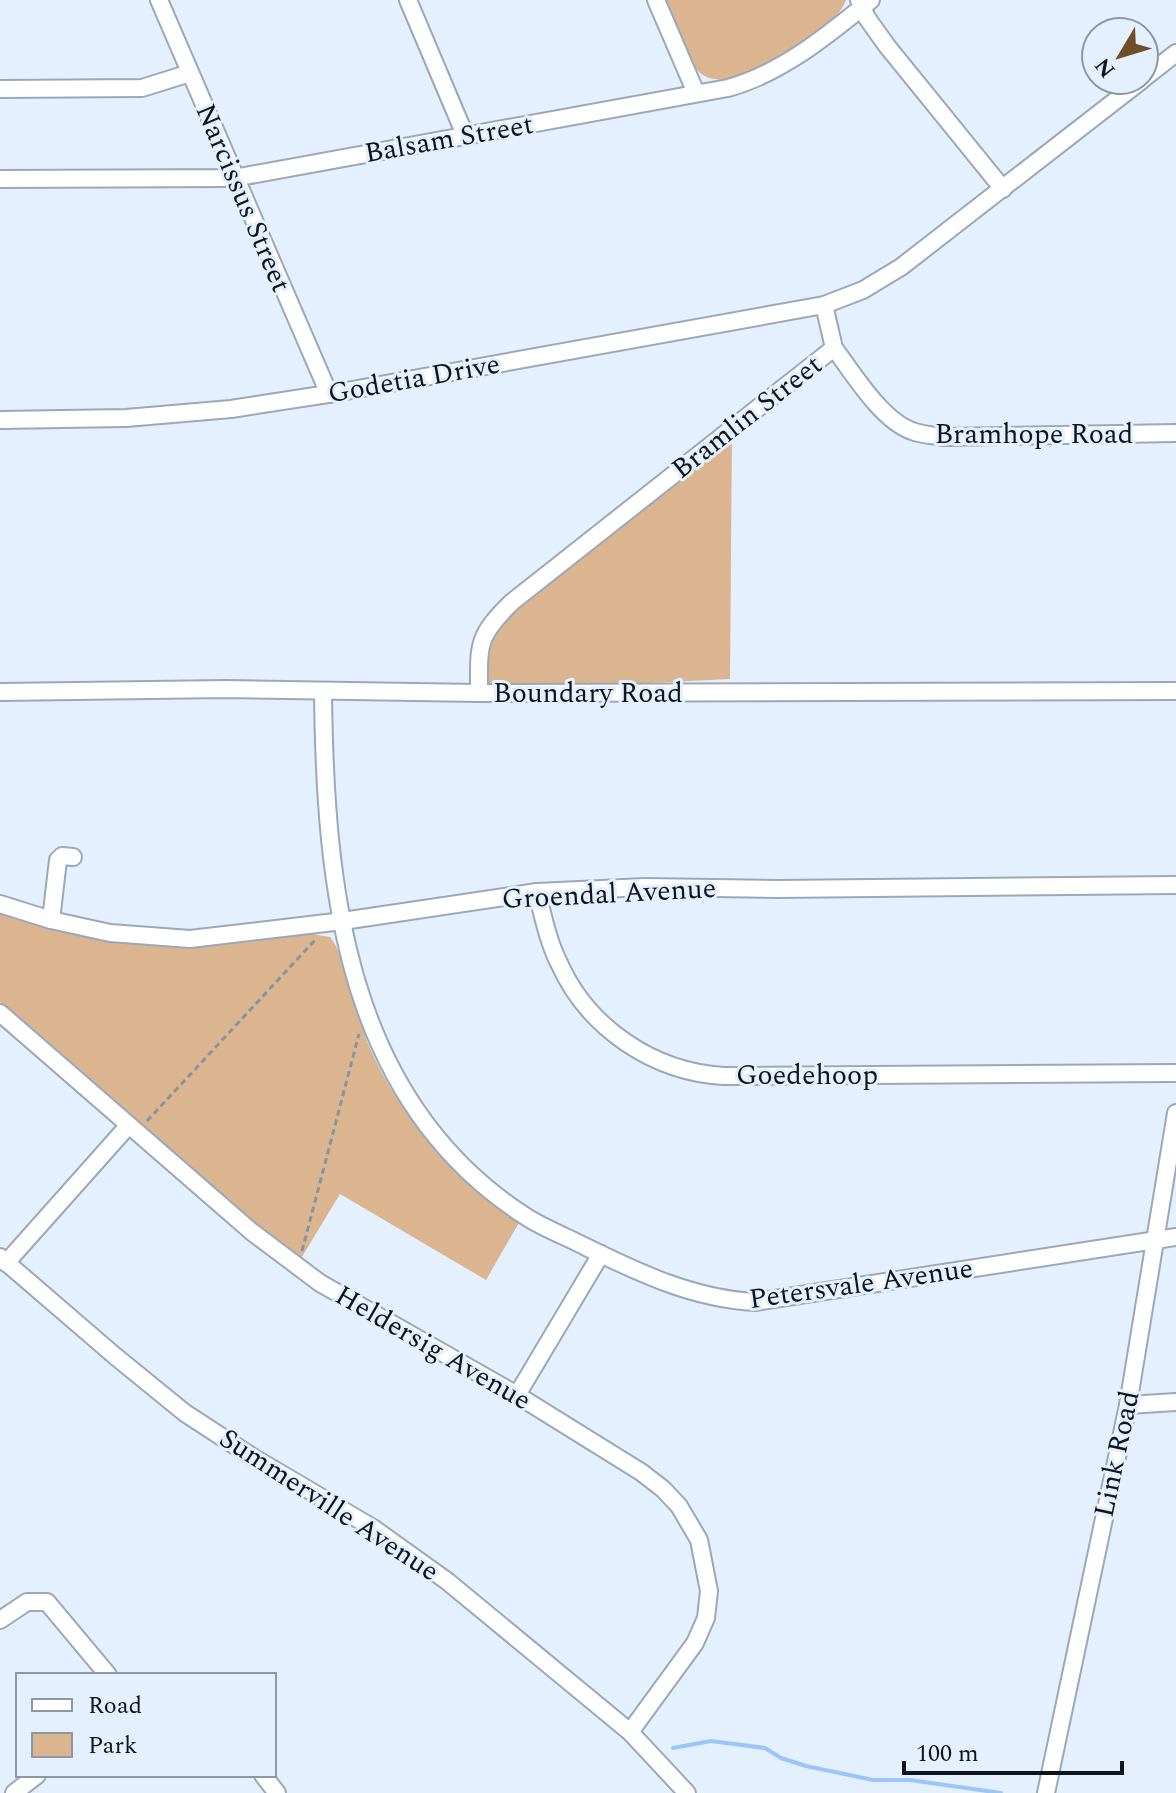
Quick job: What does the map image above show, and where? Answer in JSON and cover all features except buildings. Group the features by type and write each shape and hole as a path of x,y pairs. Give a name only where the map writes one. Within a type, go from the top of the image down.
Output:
{"street":[{"name":"Narcissus Street","path":"159,0 329,394"},
{"path":"408,0 465,135"},
{"path":"656,0 696,93"},
{"path":"864,3 887,46 1003,189"},
{"name":"Balsam Street","path":"0,179 234,178 696,93 749,82 775,70 864,3"},
{"path":"1160,66 1176,53"},
{"path":"0,89 142,88 190,73"},
{"path":"824,305 880,281 919,254 1121,96"},
{"name":"Godetia Drive","path":"0,420 188,414 329,394 824,305"},
{"name":"Bramlin Street","path":"479,693 479,647 484,634 512,602 834,348 824,305"},
{"name":"Bramhope Road","path":"834,348 895,421 923,434 943,437 1176,433"},
{"name":"Boundary Road","path":"0,692 226,689 479,693 1176,691"},
{"name":"Petersvale Avenue","path":"323,692 328,833 336,922 372,1031 396,1080 432,1132 468,1172 526,1217 601,1254 697,1295 725,1301 755,1302 1176,1237"},
{"path":"51,920 58,860 62,856 73,857"},
{"name":"Groendal Avenue","path":"0,904 51,920 110,933 190,939 336,922 537,892 645,887 777,889 1176,885"},
{"name":"Goedehoop","path":"537,892 558,961 571,987 591,1014 622,1040 679,1069 724,1076 1176,1073"},
{"name":"Heldersig Avenue","path":"0,1013 252,1232 320,1283 517,1395 663,1489 690,1522 699,1540 709,1591 706,1618 695,1643 630,1732"},
{"name":"Link Road","path":"1046,1793 1128,1405 1176,1113"},
{"path":"3,1260 132,1129"},
{"path":"517,1395 601,1254"},
{"name":"Summerville Avenue","path":"3,1260 185,1413 373,1528 434,1572 630,1732 687,1793"},
{"path":"1128,1405 1176,1402"},
{"path":"0,1620 27,1602 47,1602 106,1673"},
{"path":"14,1793 34,1777"},
{"path":"265,1777 277,1793"}],"path":[{"path":"132,1129 336,922"},
{"path":"298,1266 365,1010"}],"green space":[{"path":"666,0 846,0 838,14 801,46 752,73 728,79 709,78 695,67"},
{"path":"732,432 730,679 487,691 488,633"},
{"path":"0,914 87,937 131,943 210,944 312,934 330,937 346,971 369,1046 397,1098 432,1144 453,1165 520,1221 486,1280 340,1194 300,1260 252,1224 0,1002"}],"waterway":[{"path":"673,1748 711,1741 765,1748 781,1758 806,1766 873,1780 910,1780 1001,1793"}]}
